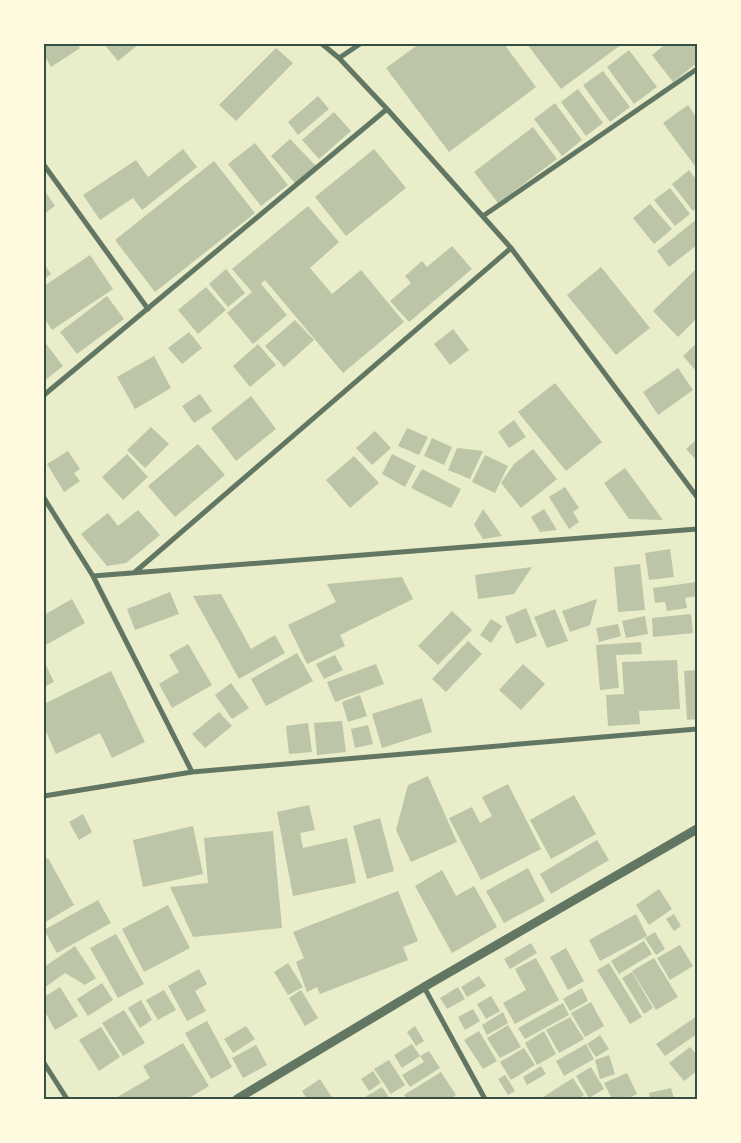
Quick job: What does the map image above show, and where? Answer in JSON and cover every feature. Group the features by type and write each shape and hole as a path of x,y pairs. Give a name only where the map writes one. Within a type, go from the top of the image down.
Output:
{"street":[{"path":"322,44 339,58 511,248 697,497"},
{"path":"339,58 360,44"},
{"path":"483,216 697,69"},
{"path":"44,395 386,110"},
{"path":"44,166 148,309"},
{"path":"136,572 511,248"},
{"path":"44,498 93,576 192,772"},
{"path":"93,576 697,530"},
{"path":"44,796 192,772 697,730"},
{"path":"236,1099 424,987 697,829"},
{"path":"424,987 485,1099"},
{"path":"44,1063 67,1099"}],"building":[{"path":"44,44 77,44 80,48 51,67 44,55"},
{"path":"104,44 139,44 118,61"},
{"path":"419,44 504,44 536,87 449,152 386,68"},
{"path":"527,44 622,44 561,89"},
{"path":"666,44 697,44 697,63 673,82 652,55"},
{"path":"276,48 293,63 236,121 219,105"},
{"path":"629,50 657,87 634,104 607,67"},
{"path":"603,71 630,107 610,122 583,85"},
{"path":"578,89 603,123 586,136 561,102"},
{"path":"318,96 329,109 298,135 288,122"},
{"path":"555,103 582,140 562,156 534,119"},
{"path":"688,105 697,118 697,164 695,166 663,123"},
{"path":"334,112 351,131 319,159 302,140"},
{"path":"533,127 557,159 498,203 474,172"},
{"path":"290,139 316,166 296,184 271,156"},
{"path":"255,143 288,185 261,206 228,164"},
{"path":"183,149 197,167 142,210 133,198 100,220 83,195 136,160 148,177"},
{"path":"374,149 406,188 346,236 315,197"},
{"path":"214,161 255,213 155,292 115,240"},
{"path":"689,170 697,181 697,207 693,211 672,184"},
{"path":"670,188 690,214 675,226 654,200"},
{"path":"44,190 55,206 44,214"},
{"path":"650,204 672,229 654,244 633,218"},
{"path":"308,206 339,242 310,268 332,294 361,270 404,322 343,373 265,280 261,284 287,315 253,344 227,313 252,292 232,269"},
{"path":"697,219 697,245 669,267 657,251"},
{"path":"452,246 472,269 409,322 390,301 411,283 405,276 422,261 427,267"},
{"path":"90,255 113,289 52,330 44,318 44,286"},
{"path":"44,264 51,274 44,279"},
{"path":"601,267 650,328 616,355 567,295"},
{"path":"226,269 245,293 228,307 209,284"},
{"path":"696,269 697,318 678,337 653,311"},
{"path":"206,287 226,310 198,334 178,310"},
{"path":"107,296 124,319 77,354 60,332"},
{"path":"295,320 314,340 284,367 265,346"},
{"path":"453,329 469,350 450,365 434,344"},
{"path":"189,332 202,348 182,364 168,348"},
{"path":"44,341 63,366 44,381"},
{"path":"697,343 697,372 683,356"},
{"path":"258,344 276,365 250,387 233,366"},
{"path":"154,356 171,388 135,409 117,377"},
{"path":"678,368 693,390 658,415 643,392"},
{"path":"555,383 602,442 566,471 518,412"},
{"path":"200,394 212,411 194,423 182,406"},
{"path":"251,396 276,429 236,461 211,428"},
{"path":"514,420 526,437 509,448 498,432"},
{"path":"151,427 169,444 145,468 127,450"},
{"path":"407,428 428,437 419,455 398,446"},
{"path":"375,431 391,448 372,465 356,448"},
{"path":"432,438 452,447 444,465 424,456"},
{"path":"697,439 697,461 686,449"},
{"path":"198,444 225,475 175,517 148,486"},
{"path":"457,448 483,451 470,479 448,470"},
{"path":"533,449 557,479 521,508 501,483 514,464"},
{"path":"68,451 80,469 74,473 80,481 64,492 47,464"},
{"path":"127,454 148,477 123,500 102,477"},
{"path":"392,454 416,466 405,487 382,474"},
{"path":"485,455 508,466 495,493 472,482"},
{"path":"354,456 379,483 350,508 326,480"},
{"path":"625,468 663,520 629,519 604,483"},
{"path":"422,469 461,489 451,508 411,488"},
{"path":"565,487 579,508 573,512 579,522 569,529 549,497"},
{"path":"483,509 502,536 483,539 474,525"},
{"path":"544,509 557,530 540,532 531,517"},
{"path":"138,510 160,535 126,563 107,566 81,534 108,513 118,526"},
{"path":"670,549 674,577 649,580 645,553"},
{"path":"640,564 645,610 618,612 614,567"},
{"path":"532,567 514,594 478,599 475,575"},
{"path":"402,577 413,599 340,635 345,646 307,664 288,625 336,602 327,584"},
{"path":"696,582 697,596 685,598 687,608 667,611 665,602 655,603 653,588"},
{"path":"170,592 179,614 135,630 127,609"},
{"path":"221,594 251,649 275,635 285,653 239,679 193,596"},
{"path":"72,599 85,623 44,646 44,615"},
{"path":"597,599 590,625 570,632 562,611"},
{"path":"526,608 537,636 516,644 505,617"},
{"path":"555,609 568,641 547,648 534,617"},
{"path":"452,611 472,630 438,665 418,646"},
{"path":"691,614 693,633 653,637 652,618"},
{"path":"645,616 648,634 626,638 622,621"},
{"path":"491,619 502,626 491,643 480,635"},
{"path":"618,624 621,636 599,642 596,628"},
{"path":"468,641 482,654 446,692 432,679"},
{"path":"641,642 642,654 616,655 619,688 600,690 596,645"},
{"path":"188,644 212,685 172,708 159,684 179,672 169,655"},
{"path":"297,653 313,681 266,706 251,679"},
{"path":"335,655 343,670 324,679 316,664"},
{"path":"677,660 680,709 639,711 640,724 608,726 606,695 624,694 622,662"},
{"path":"44,661 54,682 44,687"},
{"path":"376,664 384,684 335,702 327,682"},
{"path":"523,664 545,684 521,710 499,690"},
{"path":"697,670 697,719 687,720 684,671"},
{"path":"111,671 145,742 112,758 100,733 56,754 44,727 44,704"},
{"path":"231,683 249,708 232,719 215,695"},
{"path":"360,695 367,716 348,722 342,702"},
{"path":"422,698 432,732 382,748 372,714"},
{"path":"219,712 232,726 205,748 192,734"},
{"path":"342,721 346,752 317,755 314,723"},
{"path":"308,723 312,752 289,754 286,726"},
{"path":"368,725 373,744 355,748 351,729"},
{"path":"428,776 457,842 411,862 396,830 408,785"},
{"path":"508,784 541,849 481,880 449,818 472,807 480,823 492,816 482,797"},
{"path":"574,795 596,834 551,859 530,820"},
{"path":"309,805 315,830 300,833 303,848 347,838 356,883 293,896 277,812"},
{"path":"83,814 92,832 79,840 69,822"},
{"path":"380,818 394,871 367,879 353,826"},
{"path":"193,826 203,874 143,887 133,840"},
{"path":"273,831 282,928 193,937 170,887 208,883 204,838"},
{"path":"597,840 609,860 551,894 540,874"},
{"path":"48,858 74,905 44,923 44,860"},
{"path":"528,868 545,901 504,923 486,891"},
{"path":"442,870 456,896 474,886 497,927 452,953 415,886"},
{"path":"659,889 672,909 649,925 636,905"},
{"path":"398,891 418,941 403,947 408,960 320,994 317,987 307,992 296,962 304,958 293,932"},
{"path":"98,900 111,923 57,953 44,930"},
{"path":"168,905 190,948 144,972 122,929"},
{"path":"636,914 647,936 600,961 589,940"},
{"path":"674,914 681,926 674,931 666,919"},
{"path":"655,932 665,949 656,955 645,938"},
{"path":"116,934 144,984 118,998 90,948"},
{"path":"644,941 652,954 619,974 611,961"},
{"path":"531,943 537,953 510,969 504,959"},
{"path":"680,945 693,966 670,980 657,958"},
{"path":"75,946 96,978 85,985 65,973 44,988 44,967"},
{"path":"566,948 584,981 568,990 550,957"},
{"path":"536,958 559,1000 515,1024 503,1003 526,990 515,969"},
{"path":"654,958 678,997 656,1010 632,971"},
{"path":"288,963 303,987 288,995 274,972"},
{"path":"609,963 642,1017 630,1024 597,970"},
{"path":"199,969 207,984 195,991 206,1011 187,1021 168,986"},
{"path":"632,972 653,1008 644,1014 622,978"},
{"path":"479,976 486,986 467,997 461,987"},
{"path":"102,983 113,1000 88,1016 77,999"},
{"path":"60,987 78,1016 55,1030 44,1010 44,997"},
{"path":"458,987 465,999 447,1009 440,998"},
{"path":"582,988 588,1001 570,1011 563,999"},
{"path":"164,990 176,1010 158,1020 146,1000"},
{"path":"301,990 318,1018 305,1026 289,998"},
{"path":"491,996 500,1011 486,1019 477,1004"},
{"path":"141,1000 152,1020 140,1028 128,1008"},
{"path":"591,1002 604,1026 585,1037 571,1013"},
{"path":"563,1003 569,1015 525,1039 518,1028"},
{"path":"473,1009 480,1021 465,1030 458,1017"},
{"path":"124,1010 145,1043 123,1056 102,1023"},
{"path":"503,1012 508,1023 487,1035 482,1025"},
{"path":"697,1016 697,1034 665,1056 656,1044"},
{"path":"570,1017 584,1039 559,1053 546,1030"},
{"path":"207,1021 232,1067 211,1079 185,1033"},
{"path":"508,1025 521,1047 500,1058 487,1038"},
{"path":"246,1026 255,1039 233,1053 224,1039"},
{"path":"415,1026 424,1041 416,1046 407,1032"},
{"path":"101,1027 120,1057 99,1071 79,1040"},
{"path":"479,1031 497,1061 483,1069 464,1040"},
{"path":"544,1031 556,1054 537,1065 525,1043"},
{"path":"600,1035 609,1049 596,1057 587,1044"},
{"path":"183,1043 209,1086 187,1099 114,1099 150,1078 143,1066"},
{"path":"412,1044 420,1056 402,1068 394,1055"},
{"path":"586,1044 594,1059 564,1076 556,1061"},
{"path":"256,1045 267,1065 243,1078 232,1058"},
{"path":"690,1047 697,1055 697,1071 684,1081 669,1063"},
{"path":"524,1048 535,1065 511,1080 500,1062"},
{"path":"429,1051 440,1068 410,1087 402,1075 424,1062 420,1056"},
{"path":"609,1055 615,1074 600,1079 595,1060"},
{"path":"389,1060 405,1085 391,1094 374,1069"},
{"path":"541,1066 546,1074 527,1085 523,1077"},
{"path":"591,1067 604,1089 589,1098 576,1076"},
{"path":"373,1071 381,1083 369,1091 361,1079"},
{"path":"441,1072 456,1095 450,1099 407,1099 404,1095"},
{"path":"627,1073 637,1094 626,1099 612,1099 604,1083"},
{"path":"505,1075 515,1091 508,1095 498,1079"},
{"path":"573,1078 584,1095 578,1099 540,1099"},
{"path":"320,1079 333,1099 307,1099 302,1091"},
{"path":"382,1087 390,1099 362,1099"},
{"path":"671,1088 674,1099 650,1099 649,1093"}]}
